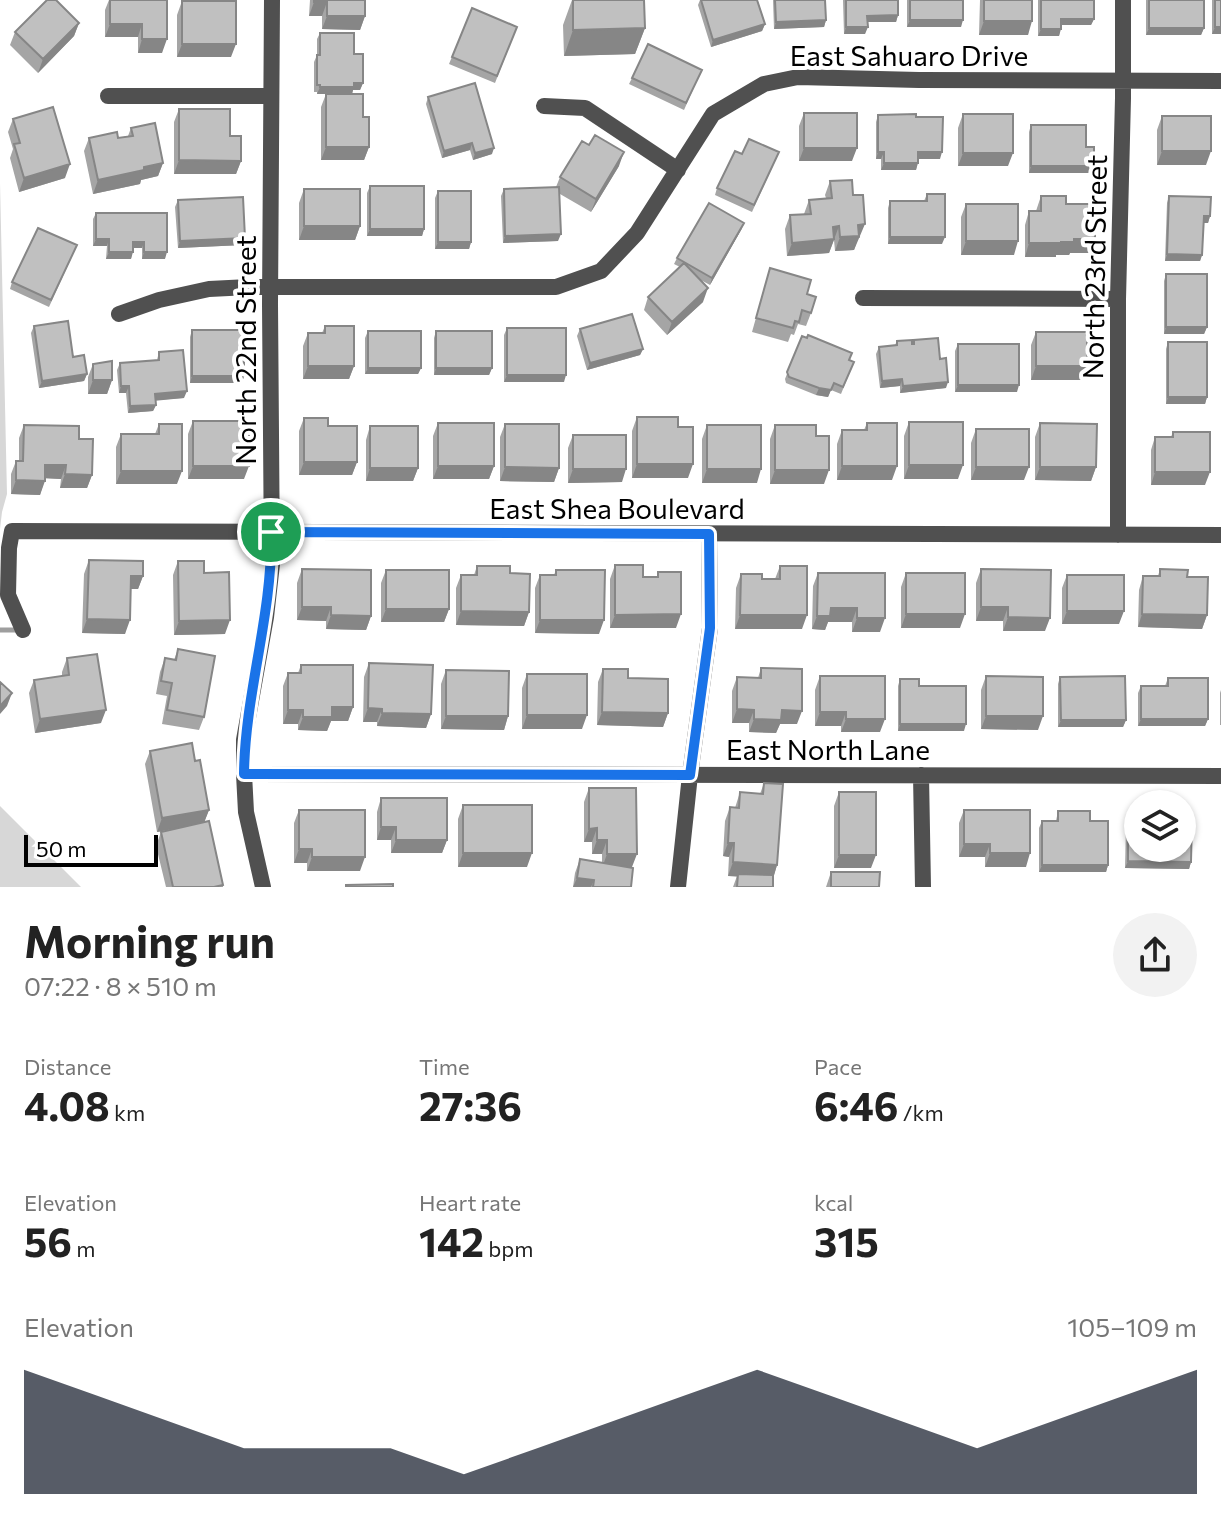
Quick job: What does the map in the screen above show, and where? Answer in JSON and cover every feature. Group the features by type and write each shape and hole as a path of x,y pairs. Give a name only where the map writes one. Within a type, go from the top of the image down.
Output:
{"street":[{"name":"North 22nd Street","path":"263,887 246,812 244,740 266,617 272,564 272,0"},
{"name":"North 23rd Street","path":"1118,535 1123,0"},
{"name":"East Sahuaro Drive","path":"119,314 159,300 209,289 556,287 601,271 637,233 713,114 764,84 798,77 1221,81"},
{"path":"108,96 271,96"},
{"path":"544,106 585,108 678,170"},
{"path":"863,298 1118,299"},
{"name":"East Shea Boulevard","path":"23,630 8,595 12,531 1221,535"},
{"path":"678,887 710,628 709,534"},
{"name":"East North Lane","path":"244,774 1221,776"},
{"path":"921,775 923,887"}],"shaded area":[{"path":"0,183 7,494 0,529"},
{"path":"0,806 81,887 0,887"}],"building":[{"path":"47,0 56,0 79,23 43,59 15,32"},
{"path":"110,0 167,0 167,39 142,39 142,24 110,24"},
{"path":"314,0 365,0 365,16 327,16 327,2"},
{"path":"573,0 644,0 645,28 573,30"},
{"path":"701,0 757,0 765,24 713,40"},
{"path":"775,0 825,0 826,20 776,22"},
{"path":"846,0 898,0 898,15 867,16 868,27 846,27"},
{"path":"910,0 963,0 963,20 910,20"},
{"path":"984,0 1032,0 1032,21 984,21"},
{"path":"1041,0 1094,0 1094,19 1061,19 1061,29 1041,29"},
{"path":"1149,0 1204,0 1204,28 1149,28"},
{"path":"1215,0 1221,0 1221,27 1215,27"},
{"path":"182,1 236,1 236,44 182,44"},
{"path":"472,8 517,27 497,76 452,57"},
{"path":"320,33 354,33 354,54 363,54 363,83 354,83 354,87 317,85"},
{"path":"648,44 702,70 686,103 632,78"},
{"path":"475,83 494,148 475,153 472,143 444,151 428,97"},
{"path":"326,94 363,94 363,117 369,117 369,147 326,147"},
{"path":"53,107 70,164 24,178 14,144 20,143 13,119"},
{"path":"179,109 230,109 230,136 241,136 241,161 179,160"},
{"path":"804,113 857,113 857,148 804,148"},
{"path":"916,114 916,117 943,117 942,152 918,152 918,163 884,163 884,152 878,152 878,115"},
{"path":"963,114 1013,114 1013,153 963,153"},
{"path":"1162,116 1211,116 1211,151 1162,151"},
{"path":"155,123 163,163 98,180 89,138 117,132 118,138 133,136 131,128"},
{"path":"1031,125 1086,125 1086,147 1094,147 1094,166 1031,166"},
{"path":"595,135 624,152 596,199 560,177 582,141 589,145"},
{"path":"749,139 779,152 754,205 717,188 735,151 742,154"},
{"path":"852,180 853,195 863,195 865,224 858,225 859,236 840,237 839,226 833,227 834,239 792,243 790,215 811,214 809,200 832,198 830,181"},
{"path":"370,186 424,186 424,229 370,229"},
{"path":"559,187 561,234 505,236 504,189"},
{"path":"304,189 360,189 360,226 304,226"},
{"path":"438,191 471,191 471,242 438,242"},
{"path":"927,194 945,194 945,237 890,237 890,201 927,201"},
{"path":"1041,196 1066,196 1066,204 1095,204 1095,239 1029,243 1029,211 1041,211"},
{"path":"1169,196 1211,197 1210,216 1204,216 1202,255 1167,254"},
{"path":"243,197 245,238 180,241 178,200"},
{"path":"709,203 744,223 712,278 677,258"},
{"path":"966,204 1018,204 1018,241 966,241"},
{"path":"96,213 167,213 167,252 144,252 144,242 133,242 133,252 109,252 109,239 96,239"},
{"path":"38,228 77,245 51,300 12,282"},
{"path":"684,263 708,288 672,322 648,297"},
{"path":"770,268 811,280 807,294 816,297 811,313 802,310 799,322 795,321 793,328 756,318"},
{"path":"1166,274 1207,274 1207,327 1166,327"},
{"path":"632,314 643,349 590,363 580,329"},
{"path":"68,321 73,357 84,355 87,374 42,381 34,326"},
{"path":"325,326 354,326 354,366 308,366 308,333 325,333"},
{"path":"507,328 566,328 566,375 507,375"},
{"path":"192,330 244,330 244,376 192,376"},
{"path":"368,331 421,331 421,368 368,368"},
{"path":"436,331 492,331 492,368 436,368"},
{"path":"1036,332 1087,332 1087,366 1036,366"},
{"path":"808,335 852,353 849,360 854,362 843,387 834,383 831,390 819,388 789,377 787,372 802,336 807,338"},
{"path":"938,338 940,359 946,358 948,382 903,386 902,379 882,381 879,347 897,345 897,341 912,340 914,344 914,340"},
{"path":"1168,342 1207,342 1207,397 1168,397"},
{"path":"958,344 1019,344 1019,385 958,385"},
{"path":"183,350 187,391 155,394 156,405 130,406 129,386 121,386 120,363 159,360 159,352"},
{"path":"112,361 112,380 93,380 93,364"},
{"path":"637,417 678,417 678,427 693,427 693,464 637,464"},
{"path":"304,418 328,418 328,426 357,426 357,462 304,462"},
{"path":"193,421 249,421 249,466 193,466"},
{"path":"909,422 963,422 963,465 909,465"},
{"path":"438,423 494,423 494,466 438,466"},
{"path":"867,423 897,423 897,466 842,466 842,430 867,430"},
{"path":"1040,423 1097,424 1096,467 1040,467"},
{"path":"159,424 182,424 182,471 121,471 121,434 159,434"},
{"path":"505,424 559,424 559,468 505,467"},
{"path":"24,425 79,426 79,439 93,439 92,475 65,474 66,465 45,465 45,481 16,480 16,461 23,461"},
{"path":"707,425 761,425 761,469 707,469"},
{"path":"775,425 816,425 816,436 829,436 829,470 775,470"},
{"path":"370,426 418,426 418,468 370,468"},
{"path":"976,429 1029,429 1029,467 976,467"},
{"path":"1173,432 1210,432 1210,472 1155,472 1155,437 1173,437"},
{"path":"573,435 626,435 626,469 573,469"},
{"path":"89,560 143,561 143,576 131,576 130,620 87,619"},
{"path":"178,561 204,561 204,573 229,572 230,620 179,621"},
{"path":"615,565 643,565 643,577 658,577 658,572 681,572 681,614 615,615"},
{"path":"477,566 510,566 510,573 530,574 529,612 461,611 461,575 477,575"},
{"path":"780,566 807,566 807,615 740,615 741,574 762,574 762,579 780,579"},
{"path":"302,569 371,570 371,616 331,615 331,607 302,607"},
{"path":"981,569 1051,570 1050,618 1008,617 1008,607 981,607"},
{"path":"1160,569 1188,570 1187,577 1208,577 1207,615 1142,614 1143,576 1160,576"},
{"path":"386,570 449,570 449,609 386,609"},
{"path":"556,570 605,570 604,620 540,620 540,575 556,575"},
{"path":"818,573 885,573 885,618 857,618 857,608 831,608 830,616 817,616"},
{"path":"906,573 965,573 965,614 906,614"},
{"path":"1067,575 1124,575 1124,611 1067,611"},
{"path":"178,649 215,656 204,717 167,710 172,683 161,681 165,658 176,660"},
{"path":"97,654 106,710 40,719 34,680 69,675 67,658"},
{"path":"369,663 433,665 431,714 382,713 382,709 368,708"},
{"path":"301,665 353,665 353,707 332,707 332,717 303,717 303,710 288,710 288,673 301,673"},
{"path":"761,668 802,669 802,711 782,710 781,720 754,719 754,710 737,709 737,677 761,678"},
{"path":"603,669 628,669 628,678 668,679 668,713 602,712"},
{"path":"446,670 509,671 508,716 446,716"},
{"path":"527,674 587,674 587,715 527,715"},
{"path":"820,676 885,676 885,719 846,719 846,712 820,712"},
{"path":"986,676 1043,677 1043,716 986,716"},
{"path":"1125,676 1126,720 1061,720 1060,677"},
{"path":"1168,678 1208,678 1208,719 1141,719 1141,686 1168,686"},
{"path":"900,679 919,679 919,686 966,686 966,724 900,724"},
{"path":"0,682 12,693 0,706"},
{"path":"192,743 195,761 200,760 209,810 162,818 150,751"},
{"path":"764,783 783,784 777,865 733,862 734,843 728,843 730,807 739,808 740,792 763,794"},
{"path":"589,788 636,788 637,854 607,854 607,840 597,840 597,828 589,829"},
{"path":"839,792 876,792 876,855 839,855"},
{"path":"381,798 447,798 447,840 396,840 396,827 381,827"},
{"path":"463,805 532,805 532,853 463,853"},
{"path":"299,810 365,810 365,857 312,857 312,849 299,849"},
{"path":"964,810 1030,810 1030,853 990,853 990,844 964,844"},
{"path":"1058,811 1090,811 1090,821 1108,821 1108,865 1042,865 1042,821 1058,821"},
{"path":"209,821 223,885 173,887 161,832"},
{"path":"580,859 633,868 631,887 593,887 594,880 577,878"},
{"path":"831,872 880,872 879,887 831,887"},
{"path":"738,874 773,875 773,887 737,887"},
{"path":"393,884 393,887 346,887 346,885"}],"waterway":[{"path":"0,630 19,630"}],"route":[{"path":"271,532 709,534 710,628 690,775 244,774 244,740 266,617 272,564 271,532"}]}
